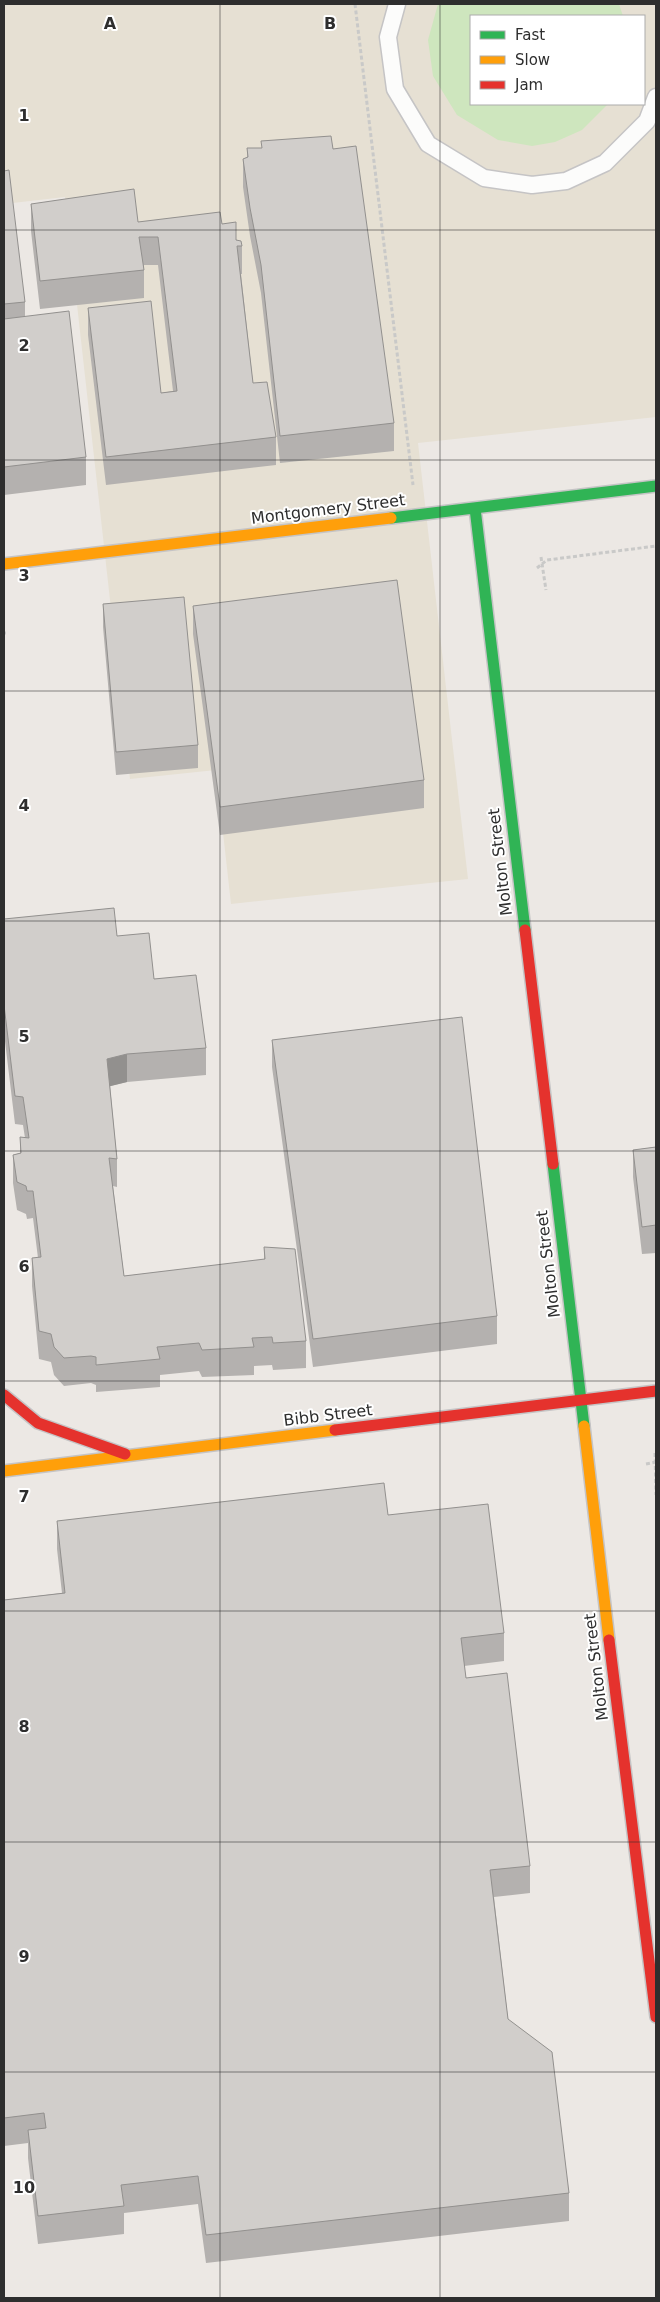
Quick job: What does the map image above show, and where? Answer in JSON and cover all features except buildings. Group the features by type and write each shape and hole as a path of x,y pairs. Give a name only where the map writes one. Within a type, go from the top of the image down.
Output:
{"street":[{"name":"Montgomery Street","path":"4,564 656,486"},
{"name":"Molton Street","path":"475,508 580,1400 650,1925 656,2017"},
{"name":"Bibb Street","path":"4,1471 656,1392"},
{"path":"4,1395 38,1423 131,1456"}],"lane":[{"path":"397,4 388,37 395,89 428,144 484,178 532,185 566,181 605,163 647,121 656,97"}],"path":[{"path":"355,4 416,515"},
{"path":"537,568 547,560 656,546"},
{"path":"541,558 546,590"},
{"path":"655,1453 656,1495"},
{"path":"646,1464 656,1462"}],"shaded area":[{"path":"4,4 656,4 656,417 418,443 468,879 231,904 216,770 130,779 65,197 4,204"}],"green space":[{"path":"438,4 619,4 623,15 470,15 470,105 607,105 582,130 555,142 532,146 498,140 457,115 433,76 428,40"}],"traffic: fast":[{"path":"391,518 656,486"},
{"path":"475,508 525,930"},
{"path":"553,1164 584,1426"}],"traffic: slow":[{"path":"4,564 391,518"},
{"path":"584,1426 609,1640"},
{"path":"4,1471 335,1430"}],"traffic: jam":[{"path":"525,930 553,1164"},
{"path":"335,1430 656,1391"},
{"path":"4,1395 38,1423 125,1454"},
{"path":"609,1640 656,2017"}]}
